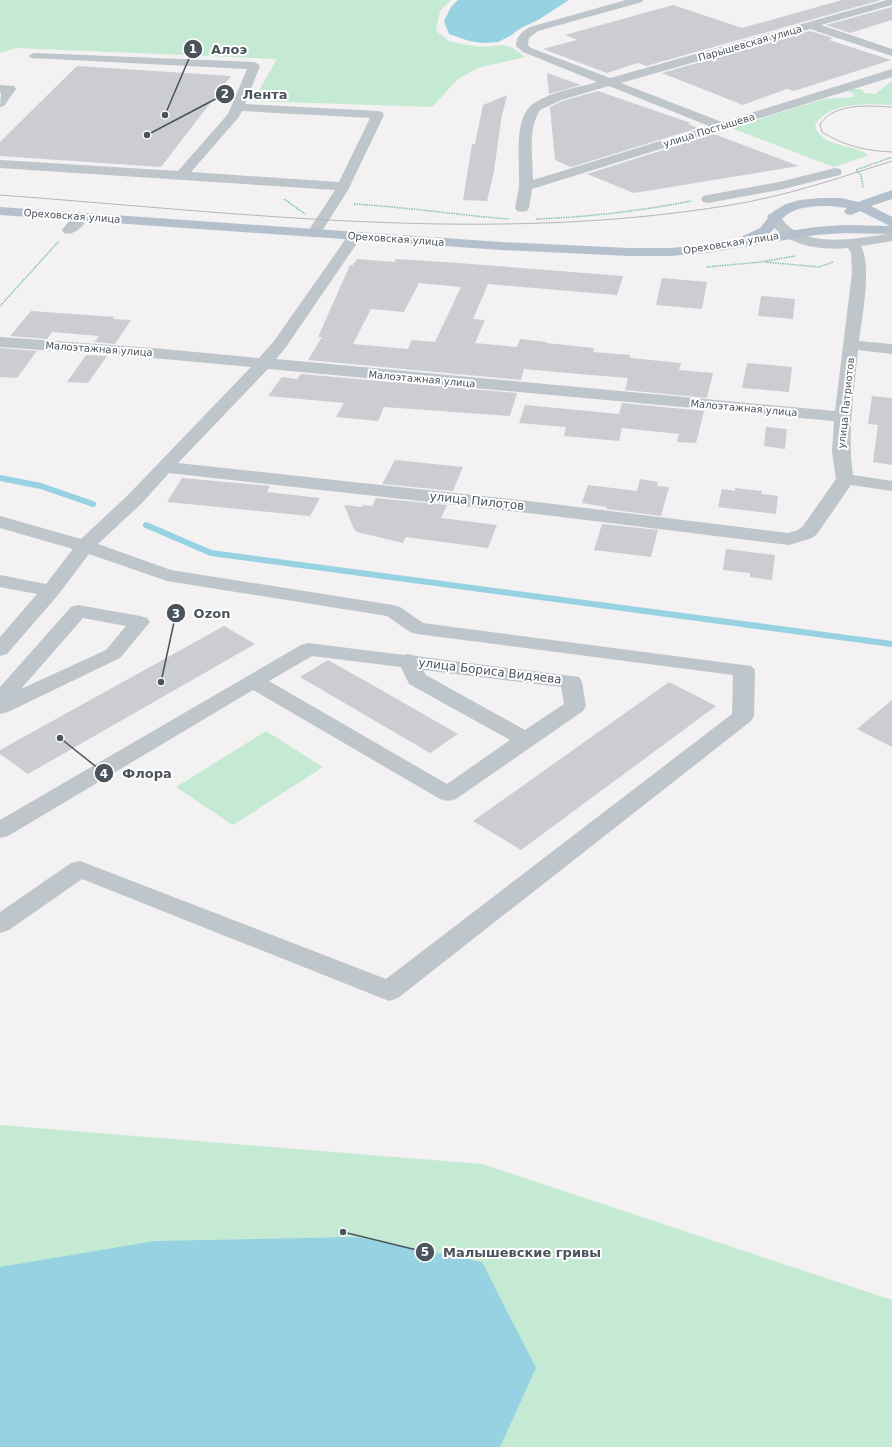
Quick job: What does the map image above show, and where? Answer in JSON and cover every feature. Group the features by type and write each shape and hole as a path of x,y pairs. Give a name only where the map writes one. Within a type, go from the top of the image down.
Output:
{"main road":[{"path":"828,230 836,220 859,206 892,194"},
{"path":"738,244 761,233 770,226 774,218 782,211 794,206 805,204 836,202 859,206 892,222"},
{"name":"Ореховская улица","path":"0,211 501,246 629,252 670,252 738,244 790,234 828,230 892,230"}],"street":[{"path":"638,0 539,27 524,34 521,40 522,46 526,50 608,83 721,126"},
{"name":"Парышевская улица","path":"522,208 526,186 526,130 531,115 536,108 557,97 812,26 892,2"},
{"path":"812,26 892,52"},
{"path":"35,56 254,66 234,114 181,176"},
{"name":"улица Постышева","path":"526,186 892,73"},
{"path":"0,89 10,89 0,103"},
{"path":"238,107 378,115 335,203 314,233"},
{"path":"0,164 343,186"},
{"path":"708,198 778,186 835,172"},
{"path":"778,186 805,204"},
{"path":"69,230 82,217"},
{"path":"774,218 779,227 790,234 808,241 834,245 853,244 892,246"},
{"path":"0,650 51,591 85,546 135,499 263,364 280,344 355,236"},
{"path":"853,244 892,236"},
{"name":"улица Патриотов","path":"845,479 841,452 843,417 859,273 858,253 853,244"},
{"name":"Малоэтажная улица","path":"0,342 153,353 843,417"},
{"path":"852,345 892,349"},
{"name":"улица Пилотов","path":"164,467 537,508 789,539 805,534 810,530 845,479"},
{"path":"845,479 892,486"},
{"path":"0,522 85,546 167,575 393,611 416,628 744,670 743,716 388,991 80,869 0,924"},
{"path":"0,582 51,591"},
{"path":"0,700 78,611 140,622 113,654 0,707"},
{"name":"улица Бориса Видяева","path":"5,823 308,649 408,660 571,682 575,706 448,794 253,681"},
{"path":"408,660 417,679 526,740"}],"path":[{"path":"863,188 861,175 856,170 892,157"},
{"path":"0,306 69,230"},
{"path":"761,262 819,267"}],"green space":[{"path":"0,0 451,0 440,11 436,31 451,42 480,47 505,45 513,48 525,57 478,68 458,79 432,107 253,101 277,59 16,48 0,53"},
{"path":"892,81 892,105 872,104 840,108 822,117 815,125 818,132 829,141 867,154 867,156 834,167 731,128 824,99 854,97 854,94 847,91 850,89 861,89 865,93 875,94"},
{"path":"266,731 323,767 233,825 176,787"},
{"path":"0,1125 482,1164 892,1300 892,1447 0,1447"}],"water":[{"path":"458,0 569,0 538,20 498,42 483,43 469,41 449,34 444,21 451,7"},
{"path":"356,1237 482,1262 536,1368 500,1447 0,1447 0,1267 155,1241"}],"building":[{"path":"842,0 881,0 646,66 639,63 607,73 543,49 577,40 565,35 673,5 742,28"},
{"path":"892,7 892,20 850,33 826,25"},
{"path":"810,31 833,38 829,40 891,60 794,91 787,89 743,105 662,73"},
{"path":"77,66 231,76 161,167 0,156 0,142"},
{"path":"547,73 581,85 549,94"},
{"path":"598,91 691,123 688,124 698,128 571,167 555,160 550,107 562,101"},
{"path":"507,95 501,120 494,171 487,201 463,200 472,144 475,144 483,105"},
{"path":"714,134 799,166 634,193 587,174"},
{"path":"357,259 394,262 396,259 623,276 617,295 488,284 473,319 485,320 475,343 517,347 520,339 594,348 593,352 630,355 630,358 681,363 679,370 713,373 707,398 625,390 628,378 524,369 521,380 308,360 322,337 318,337 350,265 353,265","holes":["419,283 461,287 435,342 412,340 408,349 353,344 371,309 404,312"]},
{"path":"662,278 707,282 702,309 656,305"},
{"path":"761,296 795,299 793,319 758,316"},
{"path":"31,311 114,317 113,319 131,320 115,344 94,342 99,336 52,332 47,339 10,336"},
{"path":"0,348 37,351 17,378 0,377"},
{"path":"86,355 107,356 88,383 67,382"},
{"path":"747,363 792,367 789,392 742,388"},
{"path":"301,374 517,393 510,416 384,407 378,421 336,417 344,403 268,396 282,377 297,379"},
{"path":"872,396 892,398 892,465 873,462 878,425 868,424"},
{"path":"622,403 704,411 696,443 677,442 679,434 622,428 619,441 564,436 566,427 519,423 525,405 619,414"},
{"path":"766,427 787,429 785,449 764,446"},
{"path":"395,460 463,467 453,491 382,484"},
{"path":"182,478 270,486 267,492 320,498 310,516 167,502"},
{"path":"640,479 658,482 657,486 669,487 661,516 606,509 607,507 582,503 588,485 637,491"},
{"path":"735,488 762,491 761,494 778,496 776,514 718,507 722,489 735,491"},
{"path":"376,498 447,505 441,518 497,525 488,548 406,537 403,543 357,532 354,529 344,505 362,507 363,505 372,506"},
{"path":"602,524 658,530 651,557 594,550"},
{"path":"726,549 775,555 772,580 750,577 750,573 723,570"},
{"path":"224,626 255,644 28,774 0,754 0,750"},
{"path":"328,660 458,734 430,753 300,677"},
{"path":"669,682 716,706 521,850 473,821"},
{"path":"892,700 892,747 857,729"}],"waterway":[{"path":"0,478 41,486 93,504"},
{"path":"146,525 211,553 892,644"}],"tram line":[{"path":"892,107 863,106 843,109 827,117 820,124 822,132 839,141 865,149 892,152"},
{"path":"0,195 274,217 366,222 457,224 549,223 640,217 731,205 792,192 892,161"}],"place":[{"name":"Алоэ","path":"165,115"},
{"name":"Лента","path":"147,135"},
{"name":"Ozon","path":"161,682"},
{"name":"Флора","path":"60,738"},
{"name":"Малышевские гривы","path":"343,1232"}]}
